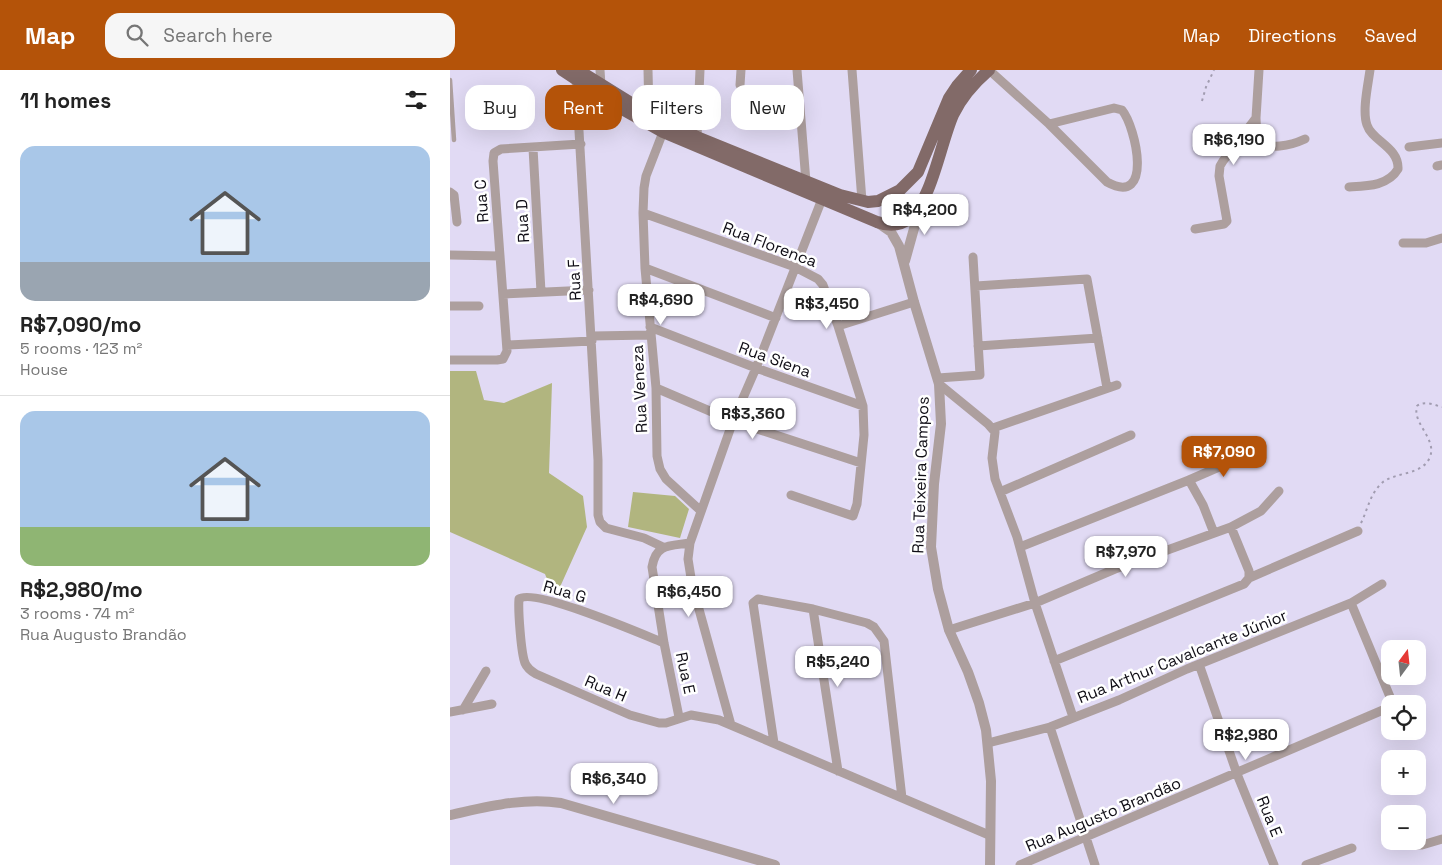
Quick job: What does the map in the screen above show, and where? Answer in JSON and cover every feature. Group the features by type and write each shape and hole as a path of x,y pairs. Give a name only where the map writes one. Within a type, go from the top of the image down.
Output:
{"main road":[{"path":"562,70 577,75 593,85"},
{"path":"682,130 840,195 862,201 878,201 906,186 918,172 923,164 949,98 970,70"},
{"path":"622,109 662,132 877,222 892,225 905,221 921,203 953,116 967,91 989,70"},
{"path":"906,186 915,192 921,203"},
{"path":"877,222 875,211 878,201"}],"street":[{"path":"595,85 600,70"},
{"path":"648,70 648,85"},
{"path":"697,137 700,70"},
{"path":"740,85 741,70"},
{"path":"797,70 806,182"},
{"path":"852,70 862,201"},
{"path":"989,70 1050,124 1107,182 1118,186 1125,186 1131,184 1136,178 1138,164 1135,149 1125,113 1118,108 1050,124"},
{"path":"1259,70 1256,118 1258,138 1264,144 1286,145 1305,140"},
{"path":"1349,188 1381,183 1390,179 1398,169 1397,160 1390,149 1372,132 1366,123 1365,109 1370,70"},
{"path":"1195,229 1224,224 1227,221 1219,176 1220,166 1256,118"},
{"name":"Rua F","path":"579,130 592,339 598,460 597,498 600,522 606,528 644,538 663,547"},
{"name":"Rua Veneza","path":"662,132 646,176 643,213 645,268 656,388 657,456 660,469 672,486 701,511"},
{"path":"1409,147 1442,143"},
{"path":"533,148 580,144"},
{"name":"Rua C","path":"500,256 493,157 496,151 533,148"},
{"name":"Rua D","path":"533,148 541,292"},
{"path":"450,192 454,195 455,199 457,222"},
{"path":"730,725 692,584 688,558 690,543 733,421 776,318 822,198"},
{"path":"904,262 921,203"},
{"name":"Rua Florenca","path":"643,213 795,267 818,279 823,285 863,406 864,435 857,504 853,516 792,494"},
{"name":"Rua Teixeira Campos","path":"877,222 891,232 899,246 938,381 941,424 934,484 931,547 935,574 949,630 979,702 988,743 991,781 990,865"},
{"path":"1403,243 1426,243 1442,238"},
{"path":"450,255 500,256"},
{"name":"Rua D","path":"500,256 503,294"},
{"path":"938,381 980,375 973,256"},
{"path":"645,268 776,318"},
{"path":"976,286 1088,279 1098,338 1112,387 993,428"},
{"path":"450,360 503,359 507,351 507,344 503,294 589,290"},
{"path":"838,326 914,302"},
{"path":"450,306 479,306"},
{"path":"507,344 592,339 650,331"},
{"name":"Rua Siena","path":"650,331 863,406"},
{"path":"978,346 1098,338"},
{"path":"938,381 993,428 996,436 992,469 1020,547 1035,603 1073,717"},
{"path":"656,388 733,421 861,462"},
{"path":"1000,492 1131,435"},
{"path":"1020,547 1189,480 1249,454"},
{"path":"1189,480 1203,505 1214,533"},
{"path":"949,630 1035,603 1116,569 1231,526 1261,511 1279,491"},
{"path":"1231,526 1247,563 1249,578"},
{"path":"1054,661 1244,584 1249,578 1358,530"},
{"path":"663,547 690,543"},
{"name":"Rua E","path":"663,547 656,554 652,567 664,643 679,717"},
{"name":"Rua Arthur Cavalcante Júnior","path":"988,743 1050,726 1119,700 1200,664 1351,603 1382,584"},
{"name":"Rua G","path":"526,665 519,609 522,596 550,600 664,643"},
{"path":"774,743 753,603 758,599 762,599 813,609 867,623 874,627 884,641 902,798"},
{"path":"1351,603 1389,695"},
{"path":"813,609 838,771"},
{"name":"Rua E","path":"1200,664 1237,774 1274,865"},
{"name":"Rua H","path":"526,665 536,674 630,715 659,723 666,723 679,717 691,715 704,716 730,725 989,835"},
{"path":"464,710 486,671"},
{"path":"450,712 492,704"},
{"name":"Rua Augusto Brandão","path":"1020,865 1381,711"},
{"path":"1050,726 1095,865"},
{"path":"450,815 501,804 542,800 577,808 741,860 774,865"},
{"path":"1426,844 1442,839"},
{"path":"1306,865 1352,848"}],"lane":[{"path":"450,80 454,140"}],"path":[{"path":"1202,100 1214,70"},
{"path":"1358,530 1374,492 1384,482 1393,477 1420,467 1430,456 1430,443 1417,416 1417,406 1420,403 1429,403 1442,407"}],"green space":[{"path":"450,371 476,371 484,400 504,403 552,383 549,473 583,496 587,527 560,587 550,587 545,574 450,532"},
{"path":"633,492 675,496 689,509 680,538 628,527"}]}
